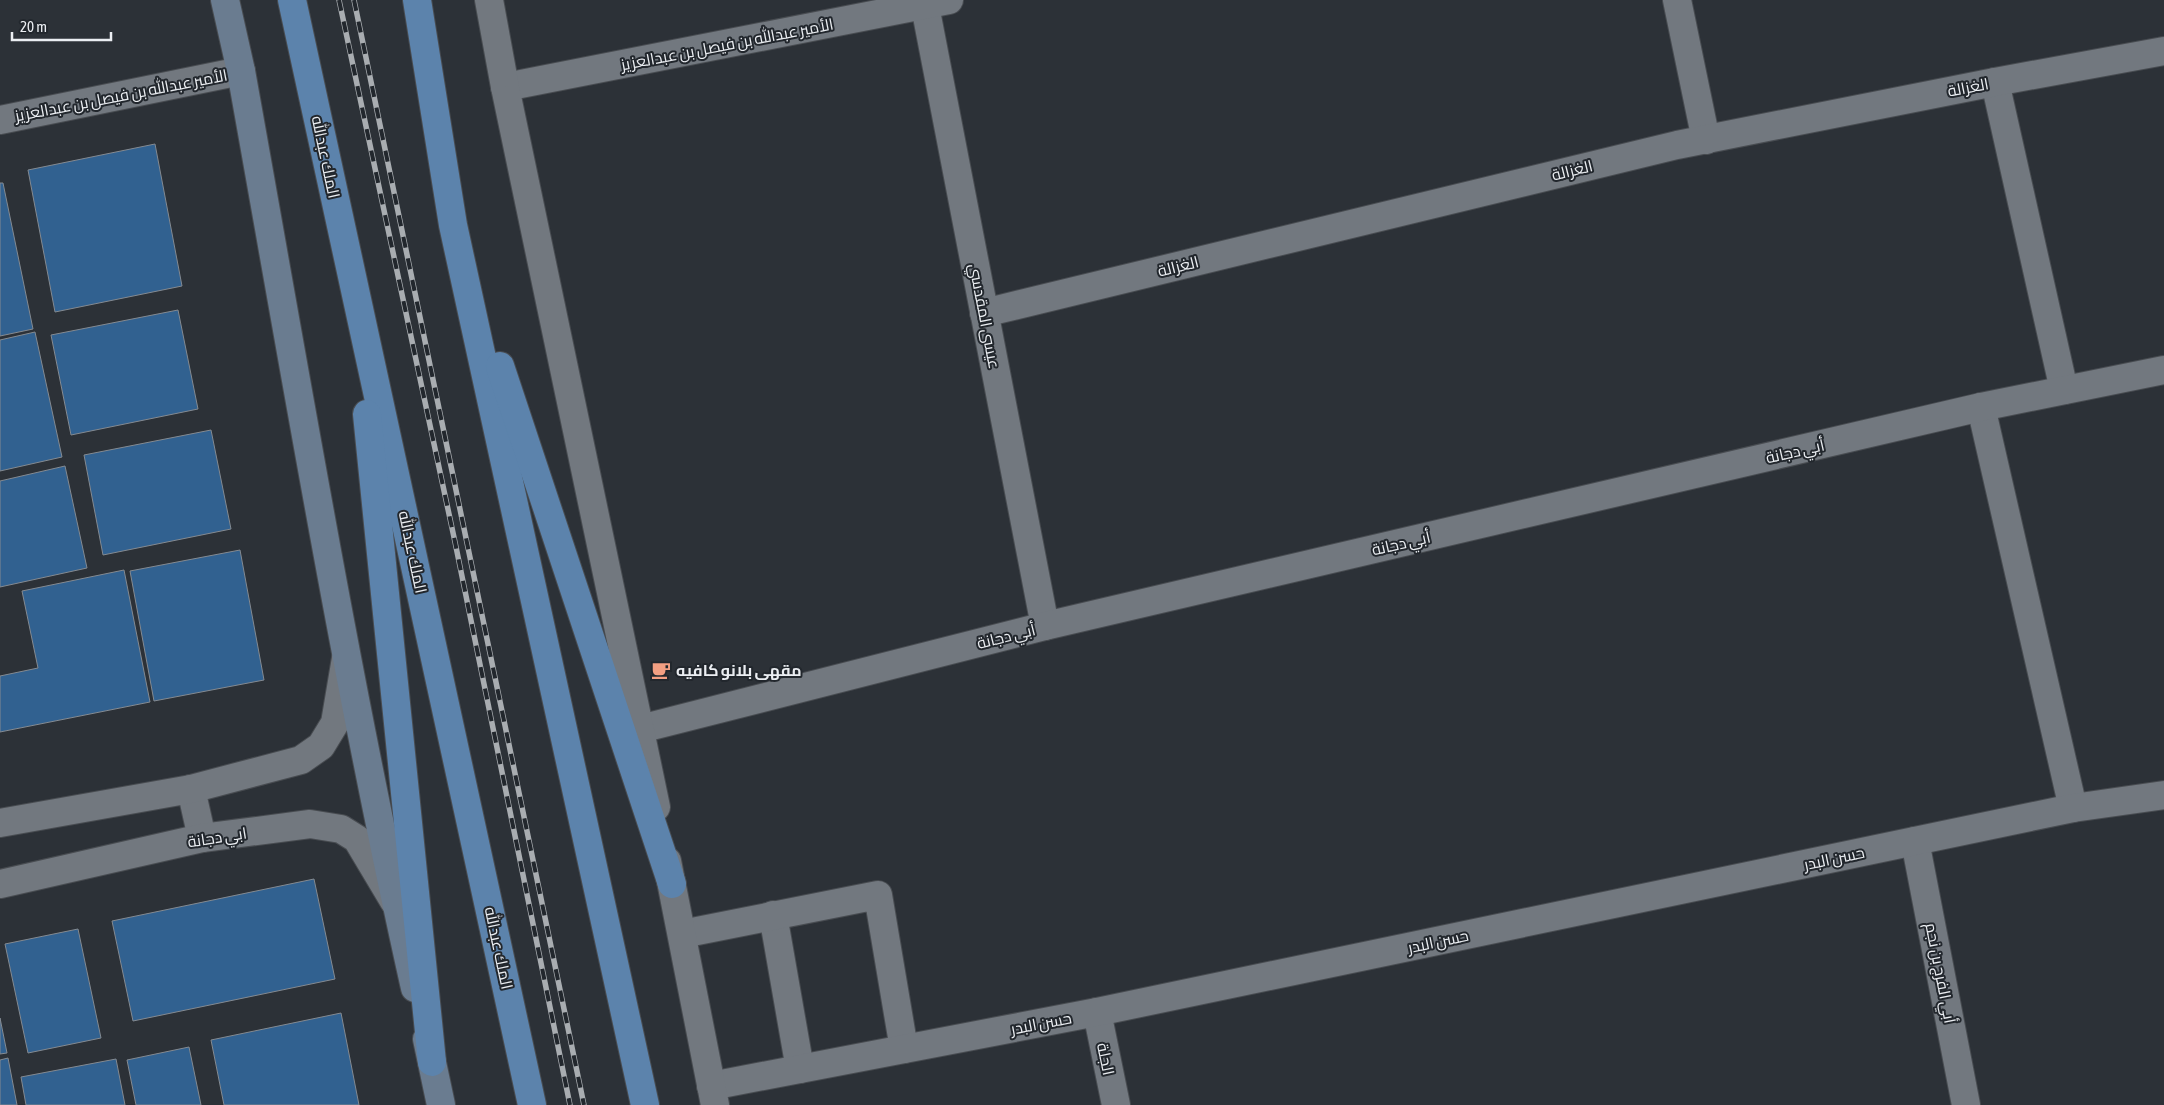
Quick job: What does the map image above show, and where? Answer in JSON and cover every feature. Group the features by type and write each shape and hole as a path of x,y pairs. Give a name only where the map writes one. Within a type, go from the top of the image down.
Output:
{"highway":[{"name":"الملك عبدالله","path":"292,0 532,1105"},
{"path":"417,0 454,225 645,1105"},
{"path":"454,225 672,884"},
{"path":"354,283 432,1062"}],"main road":[{"path":"225,0 241,71 347,654 397,907 441,1105"}],"street":[{"path":"489,0 505,87 672,884 713,1095"},
{"path":"1677,0 1706,140"},
{"name":"الأمير عبدالله بن فيصل بن عبدالعزيز","path":"505,87 937,3"},
{"name":"عيسى المقدسي","path":"937,3 984,313 1045,626"},
{"name":"الغزالة","path":"984,313 1706,140 2164,50"},
{"name":"الأمير عبدالله بن فيصل بن عبدالعزيز","path":"0,120 241,71"},
{"path":"1994,82 2064,390"},
{"name":"أبي دجانة","path":"640,729 1045,626 1981,407 2164,370"},
{"path":"1981,407 2073,808"},
{"path":"0,823 191,789 301,760 321,746 335,723 347,654"},
{"path":"191,789 202,838"},
{"name":"حسن البدر","path":"713,1095 800,1069 1096,1012 2073,808 2164,795"},
{"name":"ابي دجانة","path":"0,884 202,838 310,824 341,829 357,839 397,907"},
{"name":"أبي الفرج بن نجم","path":"1915,841 1966,1105"},
{"path":"682,934 878,895 904,1049"},
{"path":"773,915 800,1069"},
{"name":"الجلة","path":"1096,1012 1116,1105"}],"building":[{"path":"155,144 182,286 55,312 28,170"},
{"path":"0,183 3,183 33,329 0,336"},
{"path":"178,310 198,409 71,435 51,335"},
{"path":"35,332 62,457 0,471 0,340"},
{"path":"211,430 231,529 103,555 84,455"},
{"path":"65,466 87,568 0,587 0,481"},
{"path":"240,550 264,680 154,701 130,571"},
{"path":"124,570 150,702 0,732 0,676 38,668 22,591"},
{"path":"314,879 335,979 133,1021 112,921"},
{"path":"78,929 101,1038 28,1053 5,944"},
{"path":"341,1013 359,1105 224,1105 211,1040"},
{"path":"0,1018 7,1053 0,1054"},
{"path":"189,1047 201,1105 136,1105 127,1060"},
{"path":"8,1058 17,1105 0,1105 0,1060"},
{"path":"116,1059 125,1105 26,1105 21,1077"}],"railway":[{"path":"339,0 455,542 570,1105"},
{"path":"354,0 584,1105"}],"place":[{"name":"مقهى بلانو كافيه","path":"661,670"}]}
